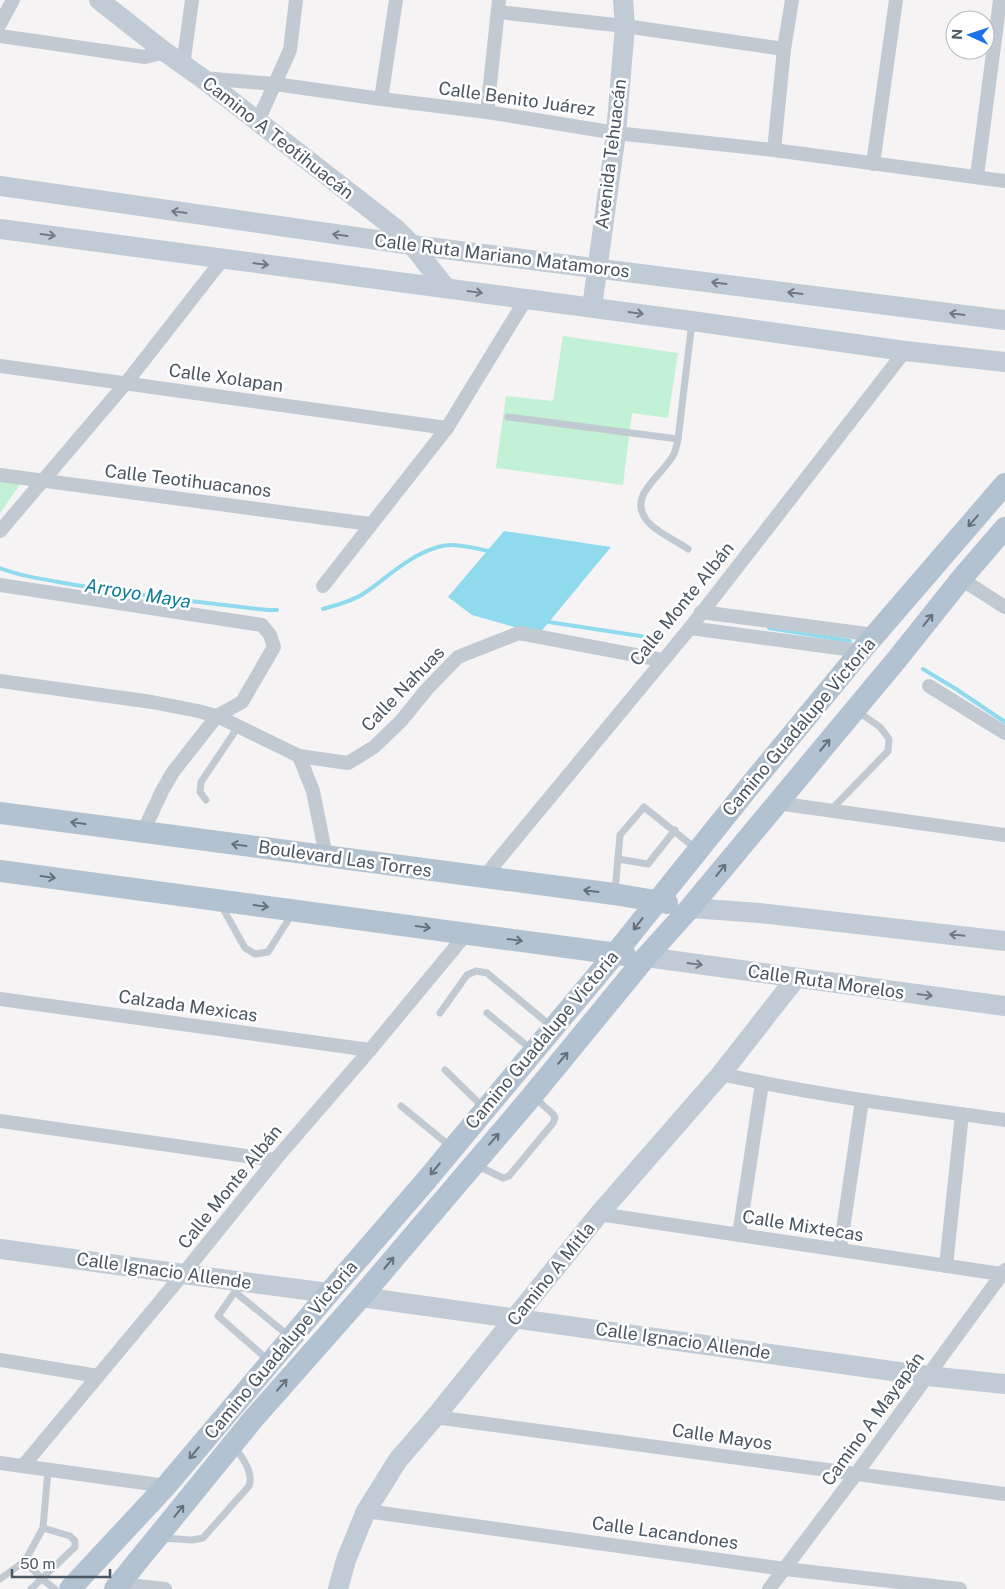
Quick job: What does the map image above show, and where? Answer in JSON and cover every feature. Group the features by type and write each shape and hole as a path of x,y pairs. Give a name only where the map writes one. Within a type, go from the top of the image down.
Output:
{"main road":[{"name":"Camino A Teotihuacán","path":"99,0 396,229 412,245 446,288"},
{"name":"Avenida Tehuacán","path":"592,307 616,133 625,26 623,0"},
{"name":"Calle Ruta Mariano Matamoros","path":"0,186 412,245 1005,320"},
{"path":"0,229 592,307 905,351 1005,362"},
{"name":"Camino Guadalupe Victoria","path":"70,1589 166,1486 453,1148 615,954 656,901 868,643 1005,484"},
{"name":"Camino Guadalupe Victoria","path":"117,1586 254,1418 532,1096 1005,528"},
{"name":"Boulevard Las Torres","path":"0,813 614,894 690,908"},
{"path":"0,871 646,957"},
{"path":"690,908 760,913 1005,941"},
{"name":"Calle Ruta Morelos","path":"646,957 1005,1006"},
{"name":"Camino A Mitla","path":"338,1589 346,1560 366,1511 398,1460 435,1418 599,1214 721,1074 796,978"},
{"name":"Calle Ignacio Allende","path":"0,1249 183,1274 239,1287 329,1292"},
{"name":"Calle Ignacio Allende","path":"361,1296 928,1376 1005,1384"}],"street":[{"path":"0,24 13,0"},
{"path":"183,66 192,0"},
{"path":"258,121 290,50 296,0"},
{"path":"381,99 396,0"},
{"path":"774,150 784,49 792,0"},
{"path":"873,164 896,0"},
{"path":"977,176 1000,0"},
{"path":"487,112 499,6 784,49"},
{"path":"0,36 145,57 165,52"},
{"name":"Calle Benito Juárez","path":"202,78 275,84 487,112 616,133 774,150 1005,181"},
{"path":"0,530 44,481 126,383 223,259"},
{"path":"323,586 447,428 526,299"},
{"name":"Calle Monte Albán","path":"484,878 690,628 905,351"},
{"name":"Calle Xolapan","path":"0,366 447,428"},
{"name":"Calle Teotihuacanos","path":"0,475 370,524"},
{"path":"961,579 1005,607"},
{"path":"0,585 262,625 270,635 274,647 242,702 217,716 173,772 143,832"},
{"path":"701,612 868,643"},
{"path":"690,628 868,643"},
{"name":"Calle Nahuas","path":"0,681 177,706 217,716 299,756 348,763 374,747 401,721 427,689 458,657 519,633 662,660"},
{"path":"929,686 1005,733"},
{"path":"299,756 313,791 326,856"},
{"path":"776,803 1005,835"},
{"name":"Calle Monte Albán","path":"23,1466 467,933"},
{"name":"Calzada Mexicas","path":"0,999 370,1050"},
{"path":"721,1074 862,1100 1005,1120"},
{"path":"739,1235 762,1083"},
{"path":"840,1250 862,1100"},
{"path":"946,1266 962,1114"},
{"path":"0,1121 276,1160"},
{"name":"Calle Mixtecas","path":"599,1214 946,1266 1003,1272"},
{"name":"Camino A Mayapán","path":"769,1589 856,1474 1003,1272"},
{"path":"0,1360 98,1376"},
{"name":"Calle Mayos","path":"435,1418 1005,1494"},
{"path":"0,1463 166,1486"},
{"name":"Calle Lacandones","path":"366,1511 785,1569 960,1589"},
{"path":"117,1586 165,1589"}],"lane":[{"path":"688,549 650,524 643,516 641,506 642,494 674,454 678,439 692,321"},
{"path":"508,418 678,439"},
{"path":"831,810 888,751 889,739 880,727 854,709"},
{"path":"206,800 200,792 201,782 238,727"},
{"path":"614,894 620,835 644,807 698,850"},
{"path":"618,860 648,864 675,830"},
{"path":"218,900 245,948 255,954 268,952 294,910"},
{"path":"440,1013 467,975 476,970 487,972 554,1028"},
{"path":"487,1013 534,1051"},
{"path":"445,1070 485,1110"},
{"path":"473,1164 503,1178 509,1176 554,1123 555,1118 553,1114 532,1096"},
{"path":"401,1106 453,1148"},
{"path":"270,1362 218,1316 239,1287 291,1337"},
{"path":"157,1538 192,1540 202,1538 249,1486 251,1480 250,1473 233,1444"},
{"path":"0,1579 24,1562 42,1528 48,1470"},
{"path":"31,1589 75,1547 76,1541 70,1536 42,1528"},
{"path":"24,1562 55,1589"}],"green space":[{"path":"563,336 678,353 668,418 632,413 623,485 496,468 506,396 553,401"},
{"path":"0,480 21,483 0,513"}],"water":[{"path":"504,531 611,547 539,634 472,615 448,597"}],"waterway":[{"name":"Arroyo Maya","path":"323,609 358,597 417,555 438,547 450,545 463,546 489,551"},
{"name":"Arroyo Maya","path":"0,568 30,577 105,590 277,610"},
{"name":"Arroyo Maya","path":"549,622 653,638"},
{"name":"Arroyo Maya","path":"769,628 850,641"},
{"name":"Arroyo Maya","path":"923,669 1005,722"}]}
